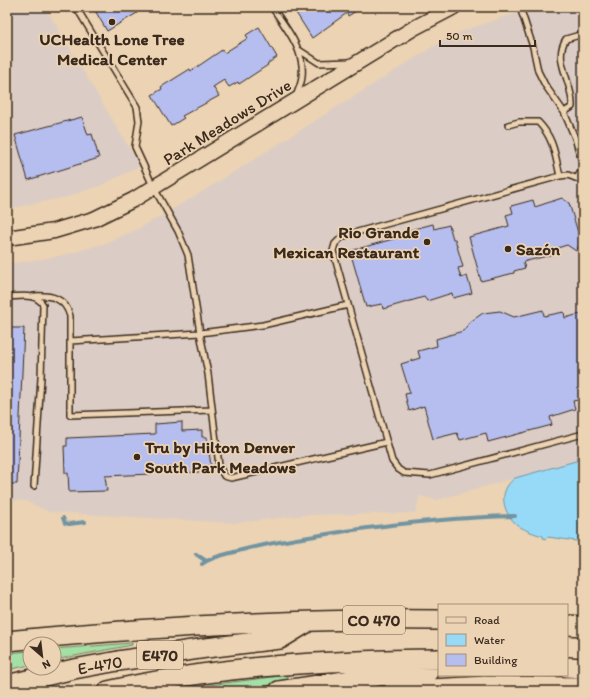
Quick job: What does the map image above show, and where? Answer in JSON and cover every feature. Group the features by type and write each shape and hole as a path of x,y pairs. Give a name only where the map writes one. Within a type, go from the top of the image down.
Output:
{"highway":[{"name":"CO 470","path":"309,621 438,620"},
{"path":"7,641 130,630 309,621"},
{"name":"E-470","path":"7,685 74,669 125,660 280,639 309,621"},
{"path":"568,625 583,626"},
{"path":"108,691 177,679 269,667 349,661 438,659"},
{"path":"568,667 583,668"},
{"path":"279,691 378,676 438,671"},
{"path":"393,691 486,686 583,687"}],"main road":[{"name":"Park Meadows Drive","path":"7,238 54,231 94,219 134,200 414,28 454,7"}],"lane":[{"path":"76,7 137,107 139,120 135,147 154,188 178,231 188,255 208,374 219,466 224,476 231,478 387,442"},
{"path":"272,7 299,50 302,60 302,77 294,102"},
{"path":"520,7 533,47 538,71 545,85 564,112 575,138 583,166 577,178"},
{"path":"564,112 572,107 573,98 560,54 561,46 566,39 576,34 583,34"},
{"path":"299,50 319,63 361,61"},
{"path":"508,125 524,121 538,122 547,131 553,145 560,176"},
{"path":"583,181 568,175 560,176 342,238 335,244 333,251 392,461 398,469 404,473 430,475 583,434"},
{"path":"34,296 40,300 44,314 34,486"},
{"path":"7,297 54,296 62,301 68,308 70,316 70,415 212,410"},
{"path":"70,341 200,333 263,325 348,305"}],"shaded area":[{"path":"7,7 45,7 140,166 102,185 66,197 7,209"},
{"path":"542,7 583,7 583,459 437,500 420,496 415,513 305,515 235,523 49,512 26,501 7,500 7,264 69,254 109,242 140,228 202,192 431,48 460,32 507,16"}],"green space":[{"path":"132,643 132,645 62,658 62,648"},
{"path":"22,652 22,667 7,670 7,653"},
{"path":"288,675 288,681 242,691 162,691"}],"water":[{"path":"583,459 583,542 548,537 544,539 543,536 524,529 510,518 505,506 504,494 506,488 515,478"}],"building":[{"name":"UCHealth Lone Tree Medical Center","path":"93,7 141,7 138,9 137,13 107,31"},
{"path":"293,8 361,8 348,16 347,13 312,38"},
{"path":"259,27 277,57 267,64 268,65 239,84 238,82 229,87 224,80 213,87 219,96 182,116 184,118 171,126 152,95 162,89 161,87 190,69 191,71 222,50 224,53 248,38 246,35"},
{"path":"82,117 88,135 92,134 99,158 28,180 15,135"},
{"path":"562,198 569,203 581,242 576,251 567,245 554,249 555,254 523,262 525,268 514,271 514,273 481,281 469,237 509,226 506,215 513,213 511,206 533,200 535,207"},
{"path":"433,224 434,229 449,225 453,239 455,239 463,267 458,268 461,278 467,276 472,293 453,298 452,293 427,301 424,297 383,309 382,304 366,307 350,251 411,234 410,230"},
{"path":"543,310 544,316 564,312 565,318 583,313 583,399 573,401 575,409 550,417 552,425 488,442 486,433 460,440 457,433 433,439 424,406 409,411 405,394 410,393 401,364 420,358 418,351 437,346 436,339 463,331 470,322 483,313 500,311 514,317"},
{"path":"7,328 24,328 17,484 7,484"},
{"name":"Tru by Hilton Denver South Park Meadows","path":"182,422 182,431 202,430 202,437 207,437 211,466 199,467 199,472 174,473 173,467 150,469 151,474 105,476 107,491 69,492 68,473 65,473 64,446 67,446 67,438 155,434 155,424"}],"waterway":[{"path":"202,564 216,557 255,547 346,531 430,521 515,516"},
{"path":"63,518 65,523 69,524 85,522"},
{"path":"196,554 206,561"}],"place":[{"name":"UCHealth Lone Tree Medical Center","path":"112,22"},
{"name":"Rio Grande Mexican Restaurant","path":"427,242"},
{"name":"Sazón","path":"508,249"},
{"name":"Tru by Hilton Denver South Park Meadows","path":"137,457"}]}
